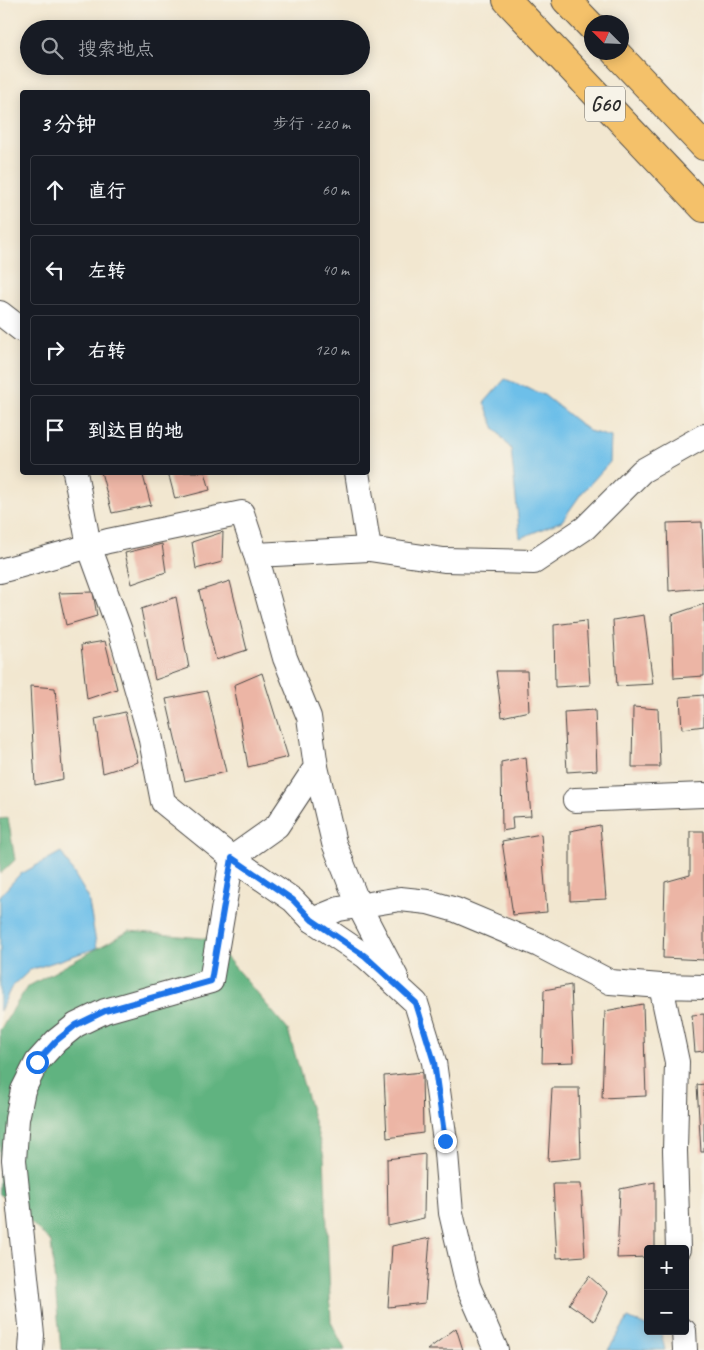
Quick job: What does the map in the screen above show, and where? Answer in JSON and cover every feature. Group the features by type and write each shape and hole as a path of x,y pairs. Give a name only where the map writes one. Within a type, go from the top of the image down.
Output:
{"highway":[{"name":"G60","path":"507,0 704,208"},
{"path":"566,0 584,19"},
{"name":"G60","path":"623,60 704,146"}],"street":[{"path":"0,313 20,328"},
{"path":"256,555 369,549 444,560 534,562 584,528 642,470 704,436"},
{"path":"76,475 90,546 120,631 150,735 164,802 232,858 293,900 312,920 365,956 416,1003 434,1062 445,1141 451,1214 468,1286 496,1350"},
{"path":"357,475 369,549"},
{"path":"0,571 90,546 242,513 285,658 310,717 316,767 334,844 359,906 402,991"},
{"path":"31,1350 32,1335 14,1160 17,1120 23,1090 37,1062 56,1041 76,1025 105,1011 211,981 232,858 276,826 316,767"},
{"path":"575,800 704,794"},
{"path":"312,920 339,909 400,899 428,902 456,910 540,945 610,982 704,987"},
{"path":"661,986 676,1062 675,1151 678,1245"},
{"path":"684,1335 685,1350"}],"green space":[{"path":"8,818 15,860 0,874 0,819"},
{"path":"129,931 211,939 288,1030 324,1156 331,1322 345,1350 61,1350 51,1242 0,1194 0,1030 27,987"}],"water":[{"path":"505,379 544,395 589,431 611,437 610,462 581,494 562,521 520,538 511,449 495,429 484,403"},
{"path":"61,852 88,897 97,948 30,970 11,988 0,1011 0,896 19,875"},
{"path":"628,1318 644,1325 644,1335 661,1335 665,1350 608,1350"}],"building":[{"path":"102,475 143,475 151,505 112,513"},
{"path":"169,475 206,475 210,490 175,499"},
{"path":"702,522 704,588 669,591 667,523"},
{"path":"223,532 222,562 196,569 192,542"},
{"path":"162,544 166,572 132,584 125,553"},
{"path":"230,581 247,650 216,660 199,591"},
{"path":"93,592 97,616 66,625 59,593"},
{"path":"176,597 189,668 155,680 141,609"},
{"path":"704,604 704,676 674,678 672,615"},
{"path":"644,615 653,684 617,686 613,620"},
{"path":"586,621 590,685 555,687 554,625"},
{"path":"105,641 117,689 87,699 81,645"},
{"path":"496,671 527,671 529,711 502,717"},
{"path":"262,673 288,757 248,767 234,685"},
{"path":"30,686 55,688 63,779 35,785"},
{"path":"207,691 226,772 185,781 166,699"},
{"path":"704,695 704,726 682,729 680,697"},
{"path":"633,707 658,709 660,767 632,767"},
{"path":"595,710 597,770 567,772 564,712"},
{"path":"125,712 138,762 103,773 95,719"},
{"path":"526,757 531,816 512,817 513,829 502,831 501,762"},
{"path":"600,825 606,899 570,901 570,831"},
{"path":"690,831 704,831 704,960 663,958 665,882 690,875"},
{"path":"541,834 547,912 513,915 502,841"},
{"path":"571,985 574,1062 542,1063 544,990"},
{"path":"643,1004 646,1096 602,1098 605,1011"},
{"path":"704,1014 704,1051 695,1052 692,1015"},
{"path":"422,1072 423,1133 387,1138 384,1076"},
{"path":"704,1084 704,1152 701,1152 697,1085"},
{"path":"552,1088 579,1088 581,1158 548,1161"},
{"path":"425,1154 424,1218 388,1226 387,1159"},
{"path":"655,1182 655,1245 644,1245 644,1257 617,1258 620,1189"},
{"path":"553,1184 581,1184 585,1256 557,1258"},
{"path":"430,1238 425,1303 388,1307 392,1246"},
{"path":"589,1276 608,1293 594,1321 569,1304"},
{"path":"456,1328 463,1350 427,1350"}],"route":[{"path":"37,1062 56,1041 76,1025 105,1011 211,981 232,858 293,900 312,920 365,956 416,1003 434,1062 445,1141"}]}
